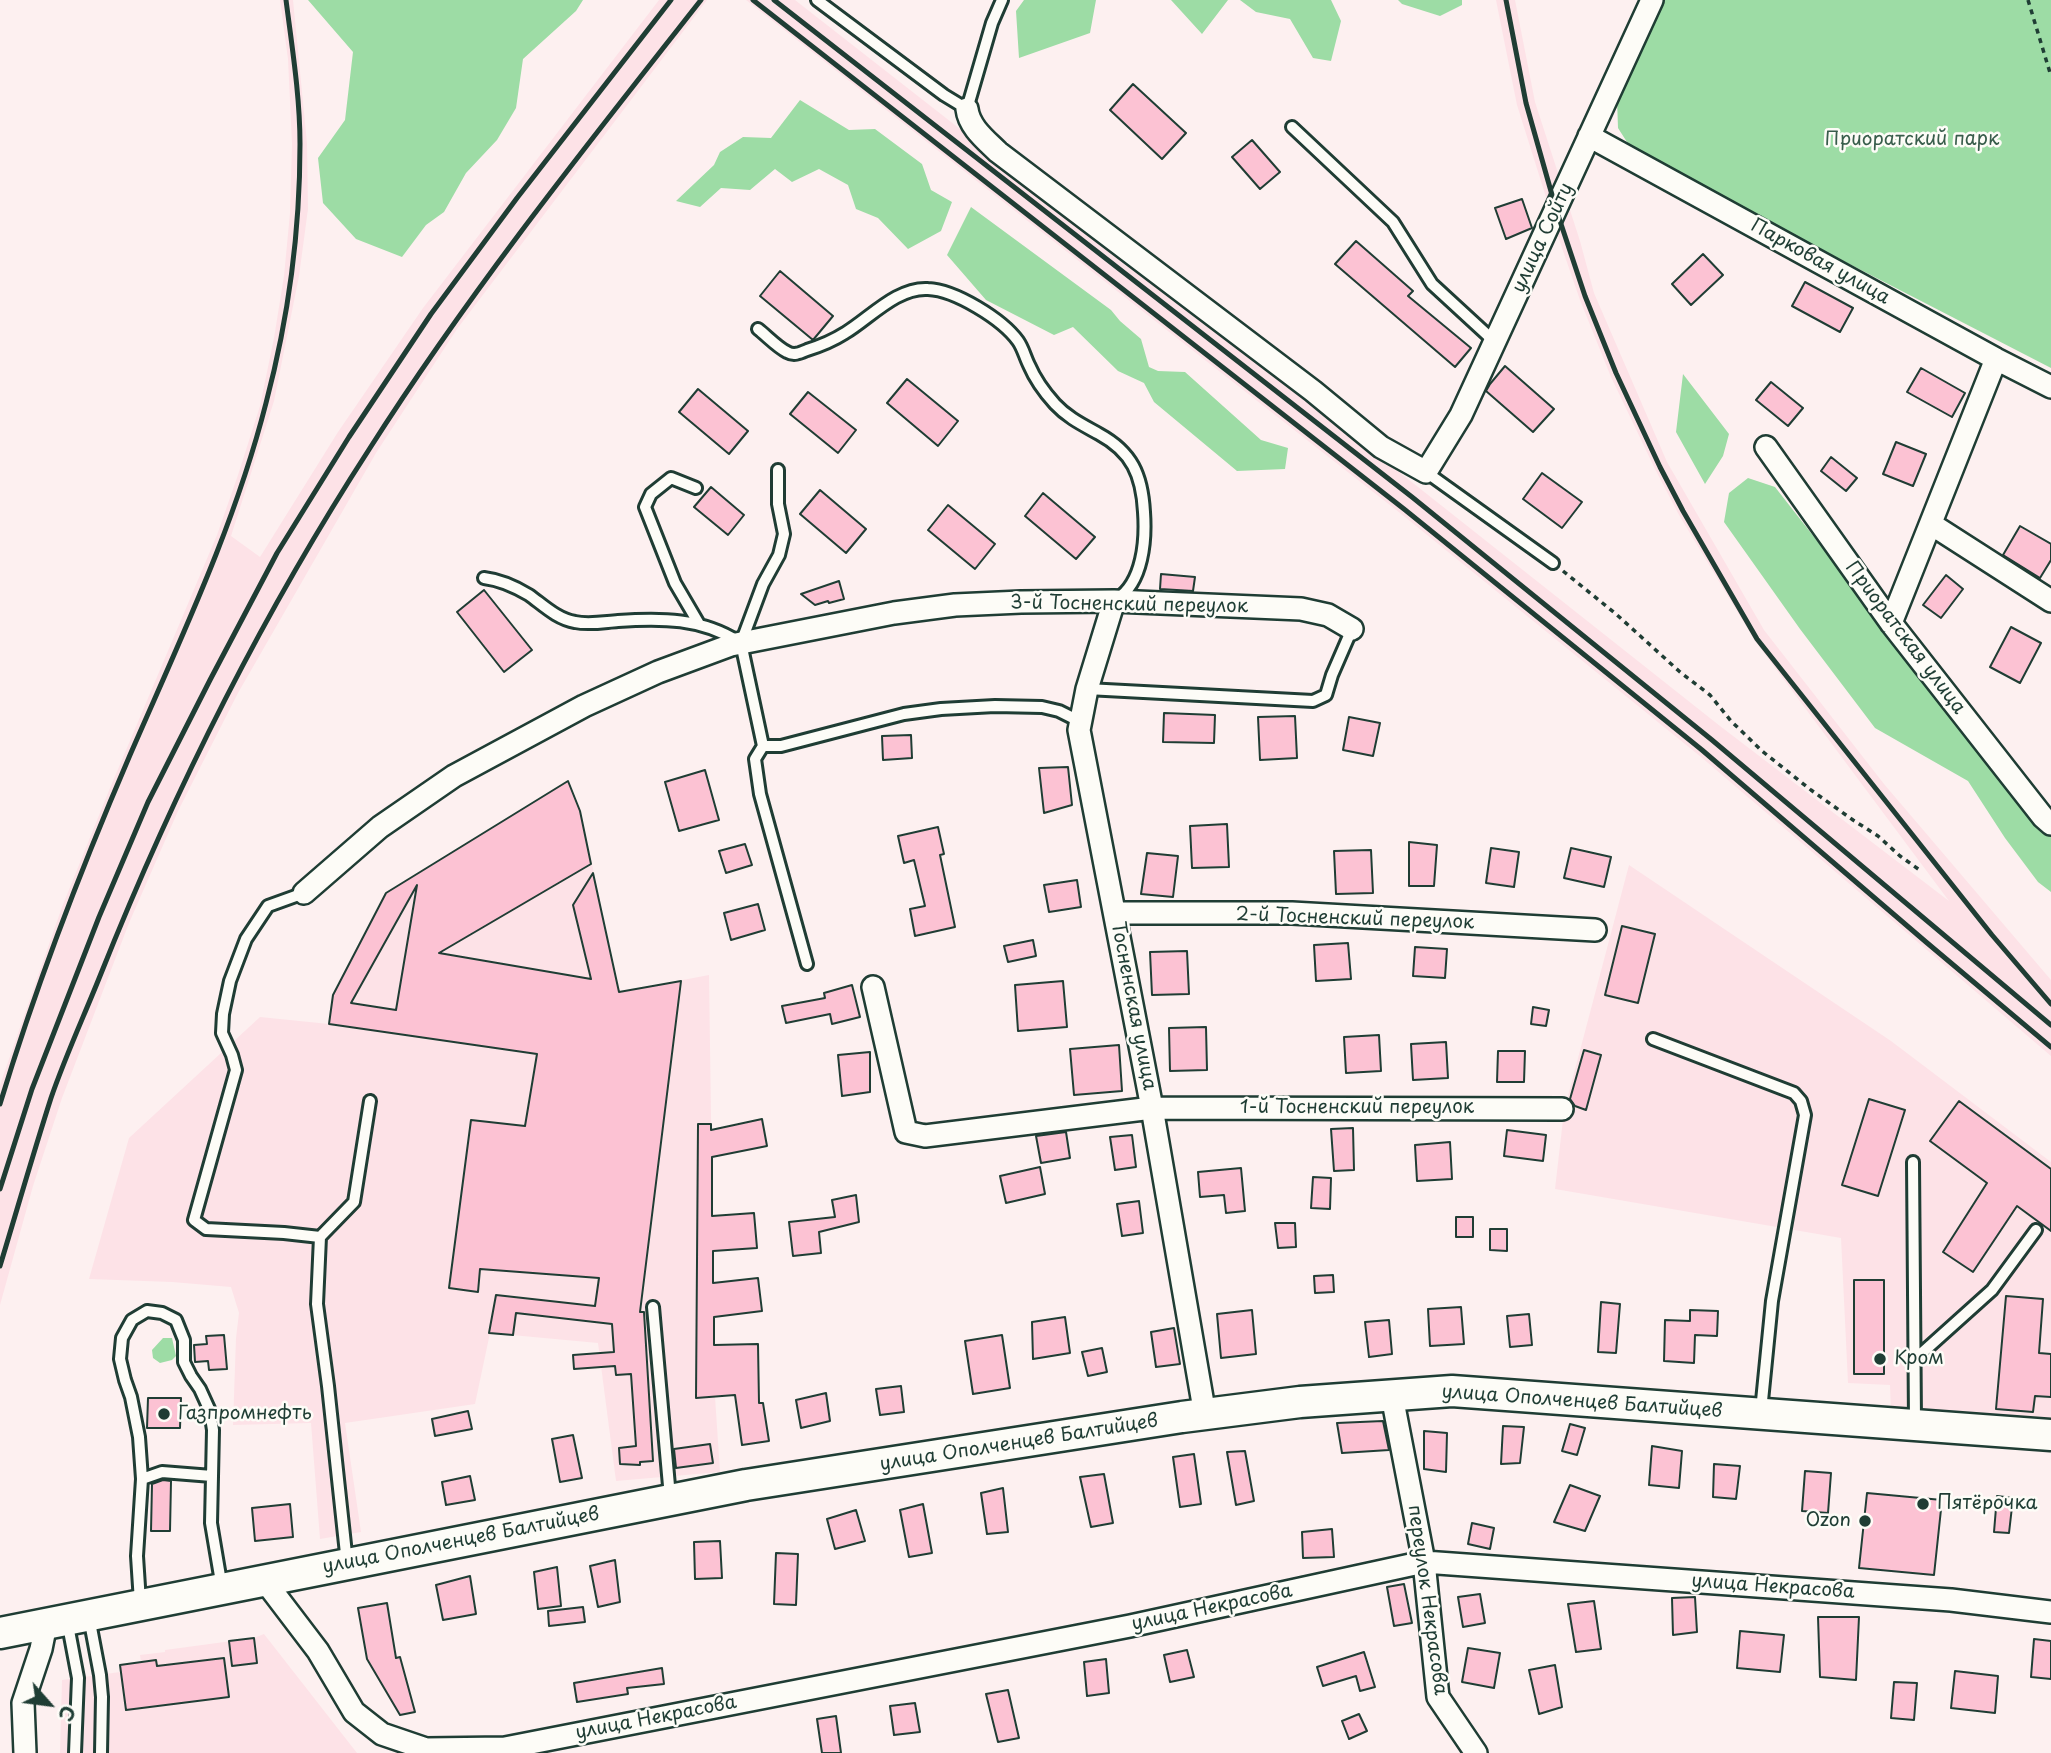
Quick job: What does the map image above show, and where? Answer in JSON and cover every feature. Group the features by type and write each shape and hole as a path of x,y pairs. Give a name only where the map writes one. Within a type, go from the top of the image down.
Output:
{"main road":[{"name":"улица Ополченцев Балтийцев","path":"0,1633 746,1485 1300,1402 1452,1391 2051,1435"}],"street":[{"name":"улица Сойту","path":"1426,472 1461,415 1652,0"},
{"path":"967,109 968,117 979,133 998,152 1303,382 1381,447 1426,472"},
{"name":"Парковая улица","path":"1589,136 2051,387"},
{"path":"1891,623 1996,359"},
{"name":"Приоратская улица","path":"1766,447 1891,623 2051,824"},
{"path":"1931,524 2051,601"},
{"name":"3-й Тосненский переулок","path":"304,893 380,827 453,776 584,706 658,672 731,645 894,613 955,605 1021,602 1114,601 1301,609 1328,615 1352,629"},
{"name":"Тосненская улица","path":"1114,601 1087,690 1079,730 1153,1108 1205,1415"},
{"name":"2-й Тосненский переулок","path":"1115,914 1292,913 1595,930"},
{"name":"1-й Тосненский переулок","path":"873,987 906,1132 925,1136 1153,1108 1562,1109"},
{"name":"переулок Некрасова","path":"1392,1396 1424,1562 1438,1697 1476,1753"},
{"name":"улица Некрасова","path":"264,1580 318,1651 354,1712 382,1734 426,1749 505,1748 1116,1629 1424,1562 1951,1600 2051,1612"},
{"path":"24,1753 23,1703 41,1649 67,1619"}],"lane":[{"path":"817,0 944,95 967,109 992,23 1002,0"},
{"path":"1292,127 1393,222 1432,284 1495,342"},
{"path":"758,329 787,352 795,355 845,334 897,297 928,288 966,301 1005,326 1019,343 1043,389 1057,406 1066,415 1113,443 1135,467 1142,486 1144,516 1141,561 1125,594 1114,601"},
{"path":"778,470 778,504 784,534 779,555 763,584 741,643 763,746 755,759 760,794 807,964"},
{"path":"1426,472 1553,564"},
{"path":"696,488 671,478 651,494 645,507 675,583 699,624"},
{"path":"484,578 511,585 553,613 573,622 652,618 678,620 699,624 741,643"},
{"path":"1087,690 1313,701 1326,695 1352,629"},
{"path":"763,746 780,746 904,714 941,709 1042,707 1059,711 1081,722"},
{"path":"304,893 268,906 246,939 230,981 222,1033 236,1070 194,1220 206,1229 320,1237"},
{"path":"1653,1039 1794,1093 1801,1101 1805,1115 1772,1301 1761,1414"},
{"path":"347,1563 317,1304 320,1237 354,1202 370,1101"},
{"path":"1913,1162 1915,1425"},
{"path":"1913,1361 1992,1290 2036,1230"},
{"path":"653,1307 671,1500"},
{"path":"141,1605 137,1556 142,1479 139,1437 120,1359 122,1338 132,1320 147,1311 162,1313 176,1320 184,1340 184,1362 210,1411 213,1430 211,1523 222,1588"},
{"path":"142,1479 162,1472 212,1476"},
{"path":"67,1619 78,1678 75,1753"},
{"path":"67,1619 100,1675 101,1753"}],"path":[{"path":"2028,0 2051,76"},
{"path":"1553,564 1582,585 1680,672 1710,695 1731,721 1762,751 1921,871"}],"shaded area":[{"path":"280,0 293,0 307,143 308,209 299,276 274,401 231,536 260,557 338,432 423,308 659,0 707,0 457,329 376,453 238,693 178,811 129,923 62,1098 33,1186 0,1305 0,1085 62,907 217,535 260,406 284,276 290,213 292,144 288,59"},
{"path":"746,0 795,0 1720,726 1949,901 1755,641 1679,515 1655,469 1611,377 1580,300 1517,105 1496,0 1515,0 1535,102 1594,293 1667,462 1764,630 1884,784 2051,980 2051,1056 1701,757 1400,513"},
{"path":"568,781 581,812 619,992 709,975 715,1397 720,1472 616,1481 598,1343 490,1333 475,1404 345,1423 361,1532 320,1539 311,1423 233,1425 239,1313 231,1287 89,1279 129,1138 260,1017 329,1024 332,1000 340,981 386,893"},
{"path":"1629,865 1891,1041 2051,1162 2051,1423 1891,1412 1890,1385 1848,1383 1841,1238 1555,1189 1564,1111"},
{"path":"264,1634 357,1753 60,1753 62,1680 120,1672 120,1665 141,1662 140,1655 254,1638"}],"green space":[{"path":"308,0 583,0 576,11 523,59 516,108 497,140 466,173 444,212 426,225 402,257 356,239 323,203 318,158 345,120 353,52"},
{"path":"1024,0 1096,0 1090,33 1019,58 1016,11"},
{"path":"1171,0 1228,0 1202,34"},
{"path":"1240,0 1331,0 1341,21 1331,61 1313,58 1290,19 1256,12"},
{"path":"1398,0 1462,0 1462,5 1440,16 1402,4"},
{"name":"Приоратский парк","path":"1663,0 2051,0 2051,368 1634,153 1618,128 1617,99"},
{"path":"800,100 849,130 875,129 922,164 931,190 952,202 941,231 908,249 878,218 856,209 848,185 819,169 792,182 775,169 750,190 721,188 700,207 676,201 714,165 720,152 743,137 771,138"},
{"path":"971,207 1111,310 1141,339 1149,367 1158,371 1185,372 1261,440 1288,448 1285,469 1237,471 1154,402 1144,383 1118,371 1073,327 1054,335 986,300 947,255"},
{"path":"1683,374 1729,434 1723,456 1705,484 1676,432"},
{"path":"1748,478 1775,487 2037,822 2051,835 2051,892 2038,882 2005,838 1968,781 1875,728 1800,629 1724,522 1729,493"},
{"path":"163,1338 172,1338 176,1356 160,1363 153,1358 152,1350"}],"building":[{"path":"1133,84 1186,133 1162,159 1110,110"},
{"path":"1252,140 1280,172 1260,189 1232,157"},
{"path":"1522,199 1532,228 1506,239 1495,208"},
{"path":"1356,241 1413,291 1408,296 1471,348 1455,367 1335,264"},
{"path":"1703,254 1723,275 1691,305 1672,284"},
{"path":"780,271 833,316 813,340 760,296"},
{"path":"1805,282 1853,308 1840,332 1792,306"},
{"path":"1505,366 1554,409 1533,432 1486,391"},
{"path":"1921,368 1965,393 1952,417 1907,392"},
{"path":"907,379 958,421 938,446 887,403"},
{"path":"1771,382 1803,408 1788,426 1756,400"},
{"path":"698,389 748,431 729,454 679,412"},
{"path":"808,392 856,430 838,453 790,414"},
{"path":"1896,442 1926,454 1913,486 1883,474"},
{"path":"1831,457 1857,478 1846,491 1821,471"},
{"path":"1542,473 1582,502 1562,528 1523,499"},
{"path":"711,487 744,515 728,535 694,507"},
{"path":"820,490 866,529 846,553 800,514"},
{"path":"1043,493 1095,537 1076,559 1025,516"},
{"path":"948,505 995,544 975,569 928,530"},
{"path":"2020,526 2051,544 2051,560 2040,578 2003,555"},
{"path":"1161,574 1195,577 1193,591 1160,589"},
{"path":"1946,575 1963,589 1941,618 1923,605"},
{"path":"839,581 844,599 815,605 801,594"},
{"path":"484,590 532,650 504,672 457,612"},
{"path":"2011,627 2041,643 2020,683 1990,667"},
{"path":"1164,713 1215,715 1214,743 1163,742"},
{"path":"1295,716 1297,758 1260,760 1258,717"},
{"path":"1349,717 1380,723 1373,756 1343,750"},
{"path":"911,735 912,758 883,760 882,736"},
{"path":"1068,767 1072,805 1044,813 1039,768"},
{"path":"705,770 719,820 679,831 665,782"},
{"path":"568,781 580,811 591,864 439,953 591,979 573,905 593,873 619,992 681,981 640,1312 644,1312 653,1461 640,1462 640,1465 620,1464 619,1448 636,1446 631,1374 616,1375 615,1366 574,1369 573,1355 614,1352 612,1324 516,1313 513,1335 489,1333 496,1295 595,1306 599,1278 480,1269 478,1292 449,1288 471,1120 525,1126 537,1054 329,1024 333,995 386,893","holes":["417,885 396,1010 351,1003"]},
{"path":"1227,824 1229,867 1192,868 1190,826"},
{"path":"938,827 944,854 940,855 955,927 915,936 910,909 925,906 914,860 904,863 898,836"},
{"path":"1409,842 1437,845 1434,886 1409,886"},
{"path":"745,844 752,865 726,873 719,851"},
{"path":"1491,848 1519,852 1514,887 1486,883"},
{"path":"1571,848 1611,857 1604,887 1564,878"},
{"path":"1371,850 1373,893 1336,894 1334,851"},
{"path":"1147,853 1178,856 1173,897 1141,894"},
{"path":"1077,880 1081,907 1049,912 1044,885"},
{"path":"758,904 765,930 731,940 724,913"},
{"path":"1622,926 1655,934 1638,1003 1605,995"},
{"path":"1033,940 1036,956 1008,962 1004,946"},
{"path":"1348,943 1351,979 1316,981 1314,945"},
{"path":"1415,947 1447,949 1445,978 1413,976"},
{"path":"1187,951 1189,994 1152,995 1150,952"},
{"path":"1063,981 1067,1027 1018,1031 1015,985"},
{"path":"852,985 860,1017 832,1024 830,1014 786,1023 782,1006 825,998 824,993"},
{"path":"1533,1007 1549,1010 1546,1026 1531,1024"},
{"path":"1206,1027 1207,1070 1170,1071 1169,1028"},
{"path":"1379,1035 1381,1071 1346,1073 1344,1037"},
{"path":"1446,1042 1448,1078 1413,1080 1411,1044"},
{"path":"1119,1045 1122,1091 1074,1095 1070,1049"},
{"path":"1584,1050 1601,1055 1586,1110 1575,1106 1570,1099"},
{"path":"1498,1051 1525,1051 1524,1082 1497,1082"},
{"path":"870,1052 870,1092 842,1096 838,1055"},
{"path":"1869,1099 1905,1110 1878,1196 1842,1185"},
{"path":"1959,1101 2051,1169 2051,1231 2017,1206 1973,1272 1943,1252 1987,1183 1930,1141"},
{"path":"762,1119 767,1146 712,1157 712,1216 754,1213 757,1248 713,1251 713,1283 758,1278 762,1311 714,1317 714,1345 758,1344 759,1403 763,1403 769,1441 742,1445 735,1395 696,1398 698,1124 711,1124 711,1130"},
{"path":"1353,1128 1354,1170 1334,1171 1331,1129"},
{"path":"1507,1130 1546,1135 1543,1161 1504,1156"},
{"path":"1066,1132 1070,1158 1041,1163 1036,1136"},
{"path":"1132,1135 1136,1167 1115,1170 1110,1137"},
{"path":"1450,1142 1452,1179 1417,1181 1415,1145"},
{"path":"1040,1167 1045,1194 1006,1203 1000,1176"},
{"path":"1241,1168 1245,1211 1226,1213 1224,1195 1200,1197 1198,1172"},
{"path":"1313,1177 1331,1178 1330,1209 1311,1208"},
{"path":"856,1195 859,1222 819,1232 821,1253 793,1256 789,1222 835,1217 832,1200"},
{"path":"1139,1201 1143,1233 1122,1236 1117,1204"},
{"path":"1456,1217 1473,1217 1473,1237 1456,1237"},
{"path":"1275,1223 1295,1223 1296,1247 1278,1248"},
{"path":"1490,1229 1507,1229 1507,1251 1490,1250"},
{"path":"1333,1275 1334,1292 1315,1293 1314,1276"},
{"path":"1854,1280 1884,1280 1884,1374 1854,1374"},
{"path":"2006,1296 2043,1299 2039,1353 2051,1354 2051,1397 2035,1396 2033,1412 1996,1409"},
{"path":"1601,1302 1620,1304 1616,1353 1598,1352"},
{"path":"1461,1307 1464,1344 1430,1346 1428,1309"},
{"path":"1252,1310 1256,1354 1221,1358 1217,1314"},
{"path":"1690,1310 1718,1311 1717,1336 1695,1335 1694,1363 1664,1361 1665,1320 1690,1321"},
{"path":"1529,1314 1532,1345 1510,1347 1507,1316"},
{"path":"1065,1317 1070,1353 1033,1359 1032,1322"},
{"path":"1389,1320 1392,1354 1369,1357 1365,1322"},
{"path":"1174,1328 1180,1364 1156,1367 1151,1332"},
{"path":"224,1335 227,1369 209,1370 208,1361 195,1362 194,1345 207,1344 206,1336"},
{"path":"1002,1335 1010,1388 973,1394 965,1341"},
{"path":"1102,1348 1107,1372 1088,1376 1082,1352"},
{"path":"901,1386 904,1412 880,1415 876,1389"},
{"path":"826,1393 830,1421 801,1428 796,1400"},
{"path":"148,1398 181,1398 180,1428 147,1428"},
{"path":"468,1411 472,1429 435,1436 432,1419"},
{"path":"1383,1421 1389,1450 1342,1453 1337,1423"},
{"path":"1570,1424 1585,1428 1577,1455 1562,1451"},
{"path":"1503,1426 1524,1427 1520,1463 1501,1464"},
{"path":"1424,1431 1447,1433 1446,1472 1424,1469"},
{"path":"573,1435 582,1478 560,1482 552,1439"},
{"path":"710,1444 713,1463 676,1468 674,1449"},
{"path":"1652,1446 1682,1451 1679,1488 1649,1485"},
{"path":"1245,1451 1254,1501 1236,1505 1227,1452"},
{"path":"1194,1454 1201,1504 1180,1507 1173,1457"},
{"path":"1714,1464 1740,1466 1736,1499 1713,1497"},
{"path":"1805,1471 1831,1473 1828,1513 1802,1511"},
{"path":"1104,1474 1113,1523 1091,1527 1080,1477"},
{"path":"470,1476 475,1500 446,1505 442,1482"},
{"path":"163,1480 171,1481 170,1531 151,1531 152,1484"},
{"path":"1570,1485 1600,1496 1585,1531 1554,1522"},
{"path":"1003,1488 1008,1532 987,1534 981,1493"},
{"path":"1867,1493 1942,1500 1934,1575 1859,1568"},
{"path":"1997,1496 2013,1498 2009,1533 1994,1532"},
{"path":"290,1504 293,1537 255,1541 252,1508"},
{"path":"923,1504 932,1553 909,1557 900,1510"},
{"path":"856,1510 865,1541 835,1549 827,1519"},
{"path":"1472,1523 1494,1528 1490,1549 1468,1544"},
{"path":"1332,1529 1334,1557 1303,1558 1302,1532"},
{"path":"720,1541 722,1578 695,1579 694,1542"},
{"path":"776,1553 798,1554 796,1605 774,1604"},
{"path":"615,1560 620,1602 598,1607 590,1566"},
{"path":"557,1567 561,1606 538,1609 534,1572"},
{"path":"470,1576 476,1614 443,1620 436,1585"},
{"path":"1404,1584 1412,1623 1394,1626 1387,1587"},
{"path":"1480,1594 1485,1623 1463,1627 1458,1597"},
{"path":"1695,1597 1697,1632 1673,1635 1672,1598"},
{"path":"1594,1601 1601,1649 1576,1652 1568,1604"},
{"path":"387,1603 396,1658 400,1657 415,1712 400,1715 367,1659 358,1608"},
{"path":"583,1607 585,1622 549,1626 548,1611"},
{"path":"1818,1617 1859,1617 1856,1680 1820,1677"},
{"path":"1740,1631 1784,1635 1780,1672 1737,1668"},
{"path":"254,1638 257,1663 232,1666 229,1641"},
{"path":"2034,1639 2051,1641 2051,1679 2031,1677"},
{"path":"1468,1648 1500,1653 1494,1688 1462,1682"},
{"path":"1187,1650 1194,1677 1170,1682 1164,1655"},
{"path":"1364,1652 1375,1687 1360,1691 1356,1676 1323,1686 1317,1667"},
{"path":"224,1658 229,1697 126,1710 120,1665 156,1660 157,1666"},
{"path":"1106,1659 1109,1693 1087,1696 1084,1662"},
{"path":"1555,1665 1562,1707 1539,1714 1529,1670"},
{"path":"662,1668 664,1684 627,1688 628,1694 577,1702 574,1683"},
{"path":"1955,1671 1998,1676 1995,1713 1951,1708"},
{"path":"1894,1682 1917,1683 1914,1720 1891,1718"},
{"path":"1008,1690 1019,1738 998,1742 986,1694"},
{"path":"915,1703 920,1732 894,1735 890,1706"},
{"path":"1359,1714 1367,1731 1349,1739 1342,1721"},
{"path":"836,1716 841,1753 822,1753 817,1719"}],"railway":[{"path":"0,1104 44,971 77,884 223,538 266,403 281,340 298,210 299,108 286,0"},
{"path":"0,1189 32,1089 99,917 148,802 277,553 349,437 431,314 517,198 671,0"},
{"path":"0,1266 51,1098 68,1052 158,839 257,639 293,574 370,448 448,332 530,220 701,0"},
{"path":"753,0 1404,509 1702,750 2051,1047"},
{"path":"774,0 1412,497 1712,740 2051,1025"},
{"path":"1506,0 1526,103 1556,209 1585,296 1616,373 1683,511 1757,639 1992,935 2051,1004"}],"place":[{"name":"Кром","path":"1880,1359"},
{"name":"Газпромнефть","path":"164,1414"},
{"name":"Пятёрочка","path":"1923,1504"},
{"name":"Ozon","path":"1865,1521"}]}
